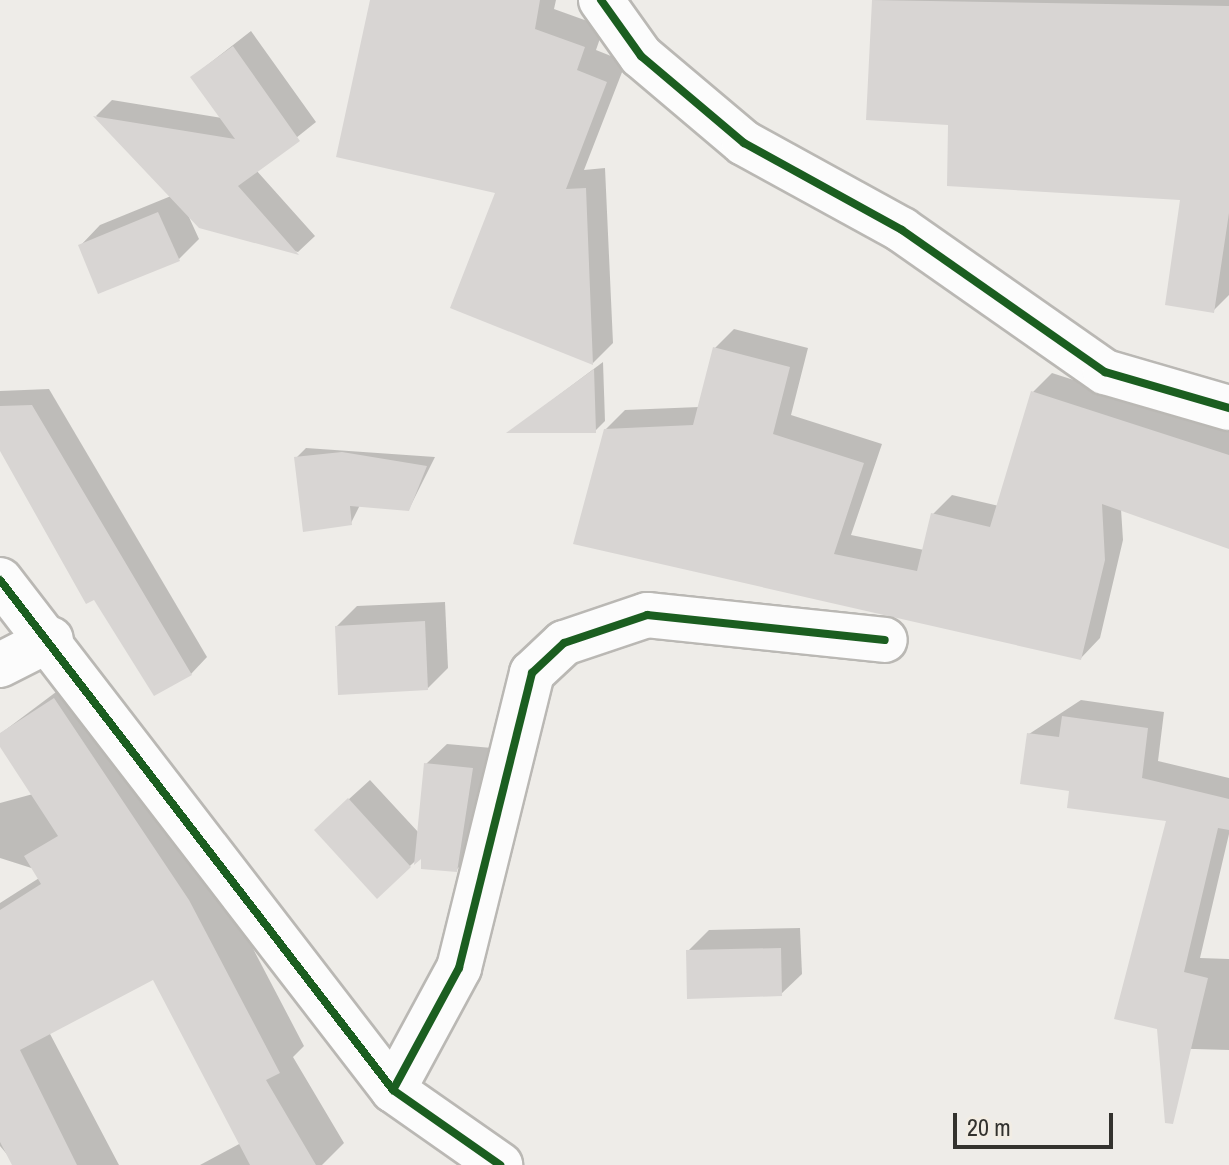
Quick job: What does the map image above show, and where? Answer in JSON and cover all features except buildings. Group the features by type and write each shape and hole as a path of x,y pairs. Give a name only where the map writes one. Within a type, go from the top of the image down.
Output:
{"street":[{"path":"607,3 641,56 744,143 902,230 1105,372 1229,408"},
{"path":"0,580 51,639 393,1090 500,1165"},
{"path":"393,1090 459,968 532,673 564,643 647,615 885,640"},
{"path":"0,665 51,639"}],"cycle path":[{"path":"601,0 641,56 744,143 902,230 1105,372 1229,408"},
{"path":"0,580 393,1090 500,1165"},
{"path":"393,1090 459,968 532,673 564,643 647,615 885,640"}]}
